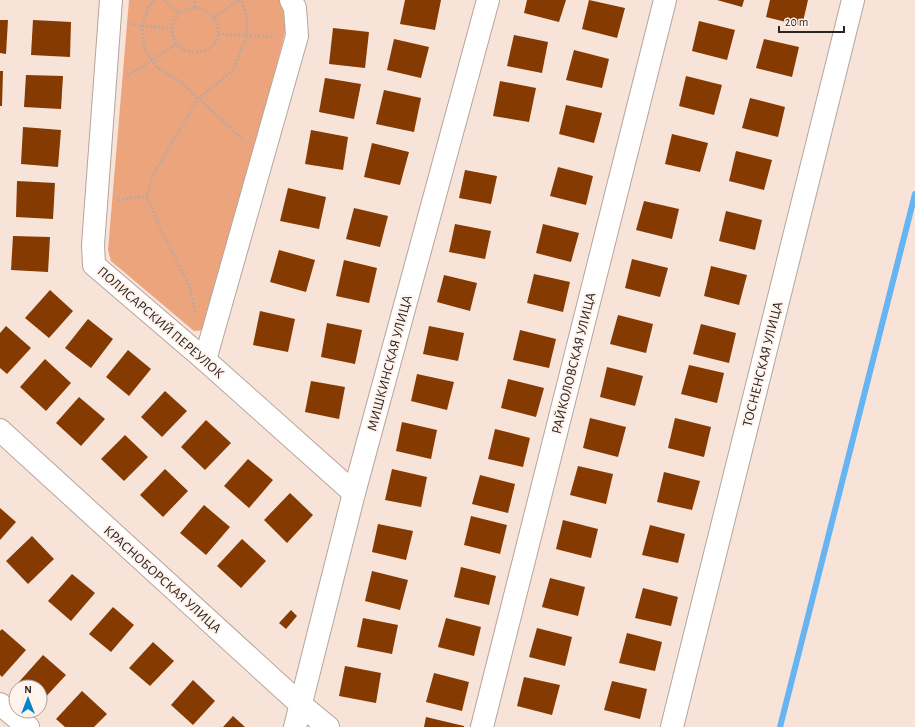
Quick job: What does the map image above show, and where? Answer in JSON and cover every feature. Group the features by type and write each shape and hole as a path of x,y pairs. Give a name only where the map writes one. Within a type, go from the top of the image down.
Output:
{"street":[{"name":"ПОЛИСАРСКИЙ ПЕРЕУЛОК","path":"111,0 93,245 94,265 354,493"},
{"path":"204,360 297,36 295,8 291,0"},
{"name":"МИШКИНСКАЯ УЛИЦА","path":"295,727 354,493 488,0"},
{"name":"РАЙКОЛОВСКАЯ УЛИЦА","path":"482,727 665,0"},
{"name":"ТОСНЕНСКАЯ УЛИЦА","path":"672,727 852,0"},
{"name":"КРАСНОБОРСКАЯ УЛИЦА","path":"0,430 300,704 328,727"},
{"path":"0,704 28,727"}],"path":[{"path":"154,0 149,6 142,26 145,50 157,67 182,84 262,157"},
{"path":"164,0 178,13"},
{"path":"195,0 195,7"},
{"path":"196,317 190,287 157,221 147,196 152,177 198,99 233,70 247,35 247,16 240,0 214,17"},
{"path":"195,7 205,9 214,17 218,29 216,40 209,48 199,53 186,52 176,44 172,29 178,13 195,7"},
{"path":"142,26 172,29"},
{"path":"217,34 284,37 297,36"},
{"path":"152,60 176,44"},
{"path":"96,202 147,196"}],"shaded area":[{"path":"129,0 280,0 286,14 284,37 205,330 194,331 111,261 108,250"}],"building":[{"path":"405,0 441,0 435,30 400,24"},
{"path":"527,0 566,0 559,22 524,13"},
{"path":"589,0 625,8 617,38 582,29"},
{"path":"717,0 744,0 742,7"},
{"path":"770,0 808,0 802,26 766,17"},
{"path":"0,20 8,20 6,54 0,53"},
{"path":"33,20 71,22 70,57 31,55"},
{"path":"699,21 735,30 727,60 692,51"},
{"path":"333,28 369,32 365,68 329,64"},
{"path":"514,35 548,42 542,73 507,66"},
{"path":"394,39 429,47 421,78 387,70"},
{"path":"764,39 799,47 792,77 756,68"},
{"path":"574,50 609,59 602,88 566,80"},
{"path":"0,71 3,71 2,106 0,106"},
{"path":"26,75 63,76 61,109 24,107"},
{"path":"686,76 722,85 714,115 679,106"},
{"path":"325,78 361,84 354,119 319,112"},
{"path":"500,81 536,88 529,122 493,116"},
{"path":"384,90 421,98 414,132 376,124"},
{"path":"750,98 785,107 778,137 742,128"},
{"path":"566,105 602,113 594,143 559,134"},
{"path":"23,127 61,130 58,167 21,164"},
{"path":"311,130 348,137 343,170 305,164"},
{"path":"672,134 708,143 700,172 665,164"},
{"path":"372,143 409,152 400,185 364,177"},
{"path":"736,151 772,160 764,190 729,181"},
{"path":"558,167 593,176 586,205 550,196"},
{"path":"465,170 497,176 491,204 459,198"},
{"path":"17,181 55,183 53,219 16,217"},
{"path":"288,188 326,197 319,229 280,221"},
{"path":"644,201 679,209 672,239 636,230"},
{"path":"354,208 388,216 380,247 346,239"},
{"path":"726,211 762,220 755,250 719,241"},
{"path":"455,224 491,231 485,259 449,252"},
{"path":"543,224 579,233 571,262 536,253"},
{"path":"13,236 50,237 48,272 11,270"},
{"path":"279,250 315,260 306,292 270,282"},
{"path":"632,259 668,268 660,297 625,288"},
{"path":"344,260 377,268 369,303 336,296"},
{"path":"711,266 747,275 739,305 704,296"},
{"path":"534,274 570,282 563,312 527,303"},
{"path":"444,275 477,283 470,311 437,302"},
{"path":"50,290 73,311 49,338 25,318"},
{"path":"260,311 295,319 288,352 253,345"},
{"path":"618,315 653,324 646,353 610,344"},
{"path":"88,319 113,339 91,368 65,348"},
{"path":"327,323 362,330 355,364 321,357"},
{"path":"701,324 736,333 729,363 693,354"},
{"path":"6,326 31,348 7,374 0,368 0,333"},
{"path":"429,326 464,333 458,361 423,354"},
{"path":"520,330 556,339 549,368 513,360"},
{"path":"128,350 151,369 129,396 106,377"},
{"path":"45,359 71,383 46,411 20,387"},
{"path":"689,365 724,373 717,403 681,394"},
{"path":"607,367 643,376 635,406 600,397"},
{"path":"417,374 454,382 447,410 411,401"},
{"path":"508,379 544,388 536,417 501,408"},
{"path":"311,381 345,387 339,419 305,412"},
{"path":"165,391 187,411 162,437 141,417"},
{"path":"79,397 105,419 81,446 56,423"},
{"path":"590,418 626,427 618,457 583,448"},
{"path":"675,418 711,427 704,457 668,448"},
{"path":"206,420 231,443 205,470 181,447"},
{"path":"402,422 437,430 431,459 396,451"},
{"path":"495,429 530,438 523,467 488,459"},
{"path":"125,435 148,457 124,481 101,459"},
{"path":"248,459 273,480 249,508 224,486"},
{"path":"578,466 613,474 606,504 570,495"},
{"path":"165,469 188,491 163,517 140,495"},
{"path":"392,469 427,477 421,507 385,500"},
{"path":"664,472 700,481 692,510 657,502"},
{"path":"480,475 515,484 508,513 472,504"},
{"path":"290,493 313,515 287,543 264,520"},
{"path":"204,505 230,527 206,555 180,533"},
{"path":"0,508 16,522 0,540"},
{"path":"471,516 507,525 500,554 464,545"},
{"path":"563,520 598,529 591,558 556,549"},
{"path":"378,524 413,531 406,560 372,552"},
{"path":"650,525 685,534 678,563 642,555"},
{"path":"32,536 54,559 28,584 6,561"},
{"path":"242,539 266,561 241,588 217,566"},
{"path":"461,567 496,576 489,605 454,597"},
{"path":"372,571 408,580 400,610 365,601"},
{"path":"72,574 95,593 71,621 48,601"},
{"path":"550,578 585,587 578,616 542,607"},
{"path":"643,588 678,597 671,626 635,618"},
{"path":"113,607 134,625 111,652 89,634"},
{"path":"291,610 297,616 286,629 279,623"},
{"path":"363,618 398,625 392,654 357,647"},
{"path":"446,618 481,627 474,656 438,647"},
{"path":"537,628 572,637 565,666 529,657"},
{"path":"2,629 26,650 2,677 0,675 0,631"},
{"path":"627,633 662,642 655,671 619,663"},
{"path":"153,642 174,661 150,686 129,668"},
{"path":"43,655 66,675 48,694 48,679 22,679"},
{"path":"345,666 381,673 376,703 339,696"},
{"path":"434,673 469,682 462,711 426,702"},
{"path":"524,677 560,685 552,715 517,706"},
{"path":"193,680 215,701 193,725 171,705"},
{"path":"612,681 647,689 640,719 604,710"},
{"path":"82,691 107,714 94,727 65,727 56,719"},
{"path":"233,716 245,727 223,727"},
{"path":"426,717 464,726 464,727 424,727"}],"waterway":[{"path":"780,727 915,194"}]}
